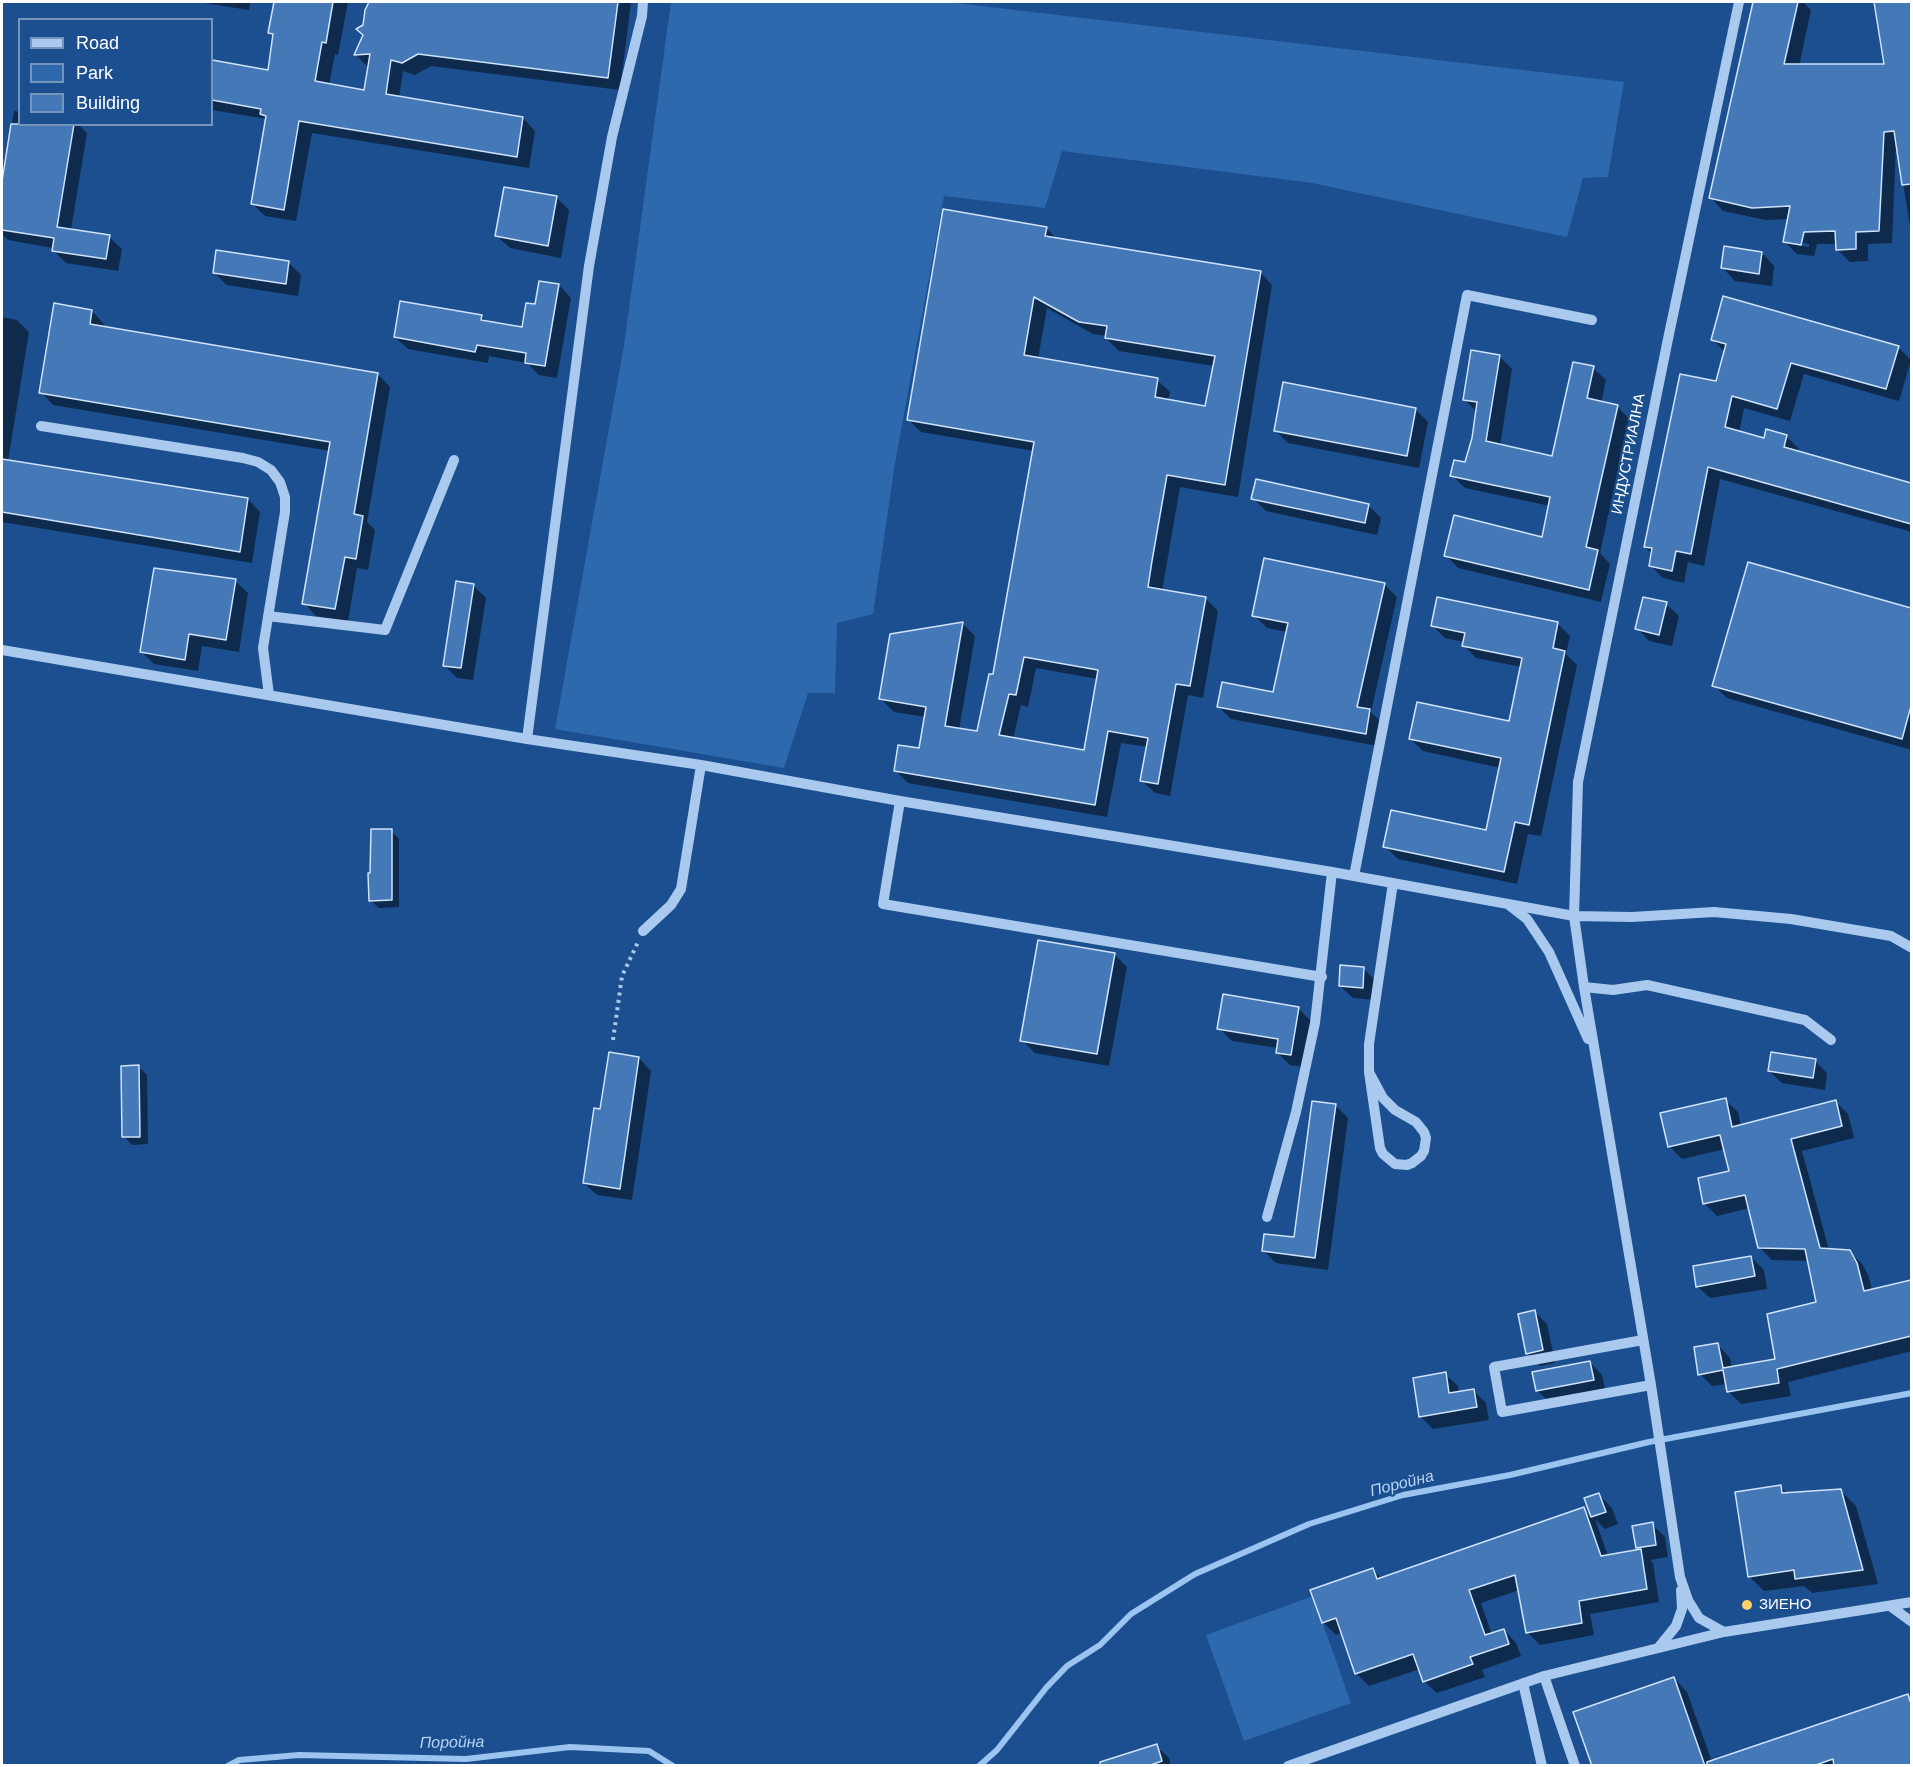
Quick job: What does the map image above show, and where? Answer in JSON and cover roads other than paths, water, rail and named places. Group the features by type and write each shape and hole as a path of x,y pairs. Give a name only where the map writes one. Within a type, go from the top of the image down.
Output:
{"street":[{"path":"527,739 589,266 612,137 642,16 643,2"},
{"name":"ИНДУСТРИАЛНА","path":"1595,1055 1574,916 1578,782 1739,2"},
{"path":"1354,876 1467,295 1592,320"},
{"path":"41,426 243,458 258,462 271,470 280,482 285,497 285,512 263,648 269,695"},
{"path":"268,616 385,630 454,460"},
{"path":"2,650 527,739 701,765 900,801 1332,872 1574,916 1632,918 1714,912 1791,919 1891,936 1911,948"},
{"path":"643,931 670,905 681,889 701,765"},
{"path":"900,801 883,904 1322,977"},
{"path":"1267,1217 1296,1112 1315,1023 1322,977 1332,872"},
{"path":"1369,1072 1383,1098 1395,1110 1416,1122 1424,1131 1426,1138 1424,1151 1412,1163 1395,1164 1383,1154 1380,1148 1369,1072 1369,1044 1393,883"},
{"path":"1506,903 1527,919 1549,952 1595,1055 1651,1385 1680,1577 1682,1609 1676,1626 1659,1647"},
{"path":"1584,987 1613,990 1647,985 1805,1020 1832,1040"},
{"path":"1643,1340 1494,1367 1503,1412 1651,1385"},
{"path":"1680,1577 1688,1600 1699,1618 1724,1632"},
{"path":"1288,1766 1318,1761 1544,1676 1724,1632 1911,1602"},
{"path":"1890,1606 1911,1622"},
{"path":"1544,1676 1575,1766"},
{"path":"1522,1683 1542,1766"}],"waterway":[{"name":"Поройна","path":"979,1766 997,1750 1046,1688 1067,1666 1100,1645 1131,1614 1195,1574 1309,1524 1403,1495 1510,1475 1649,1442 1912,1393"},
{"name":"Поройна","path":"228,1766 239,1760 299,1755 466,1759 570,1747 649,1751 673,1766"}],"place":[{"name":"ЗИЕНО","path":"1747,1605"}]}
